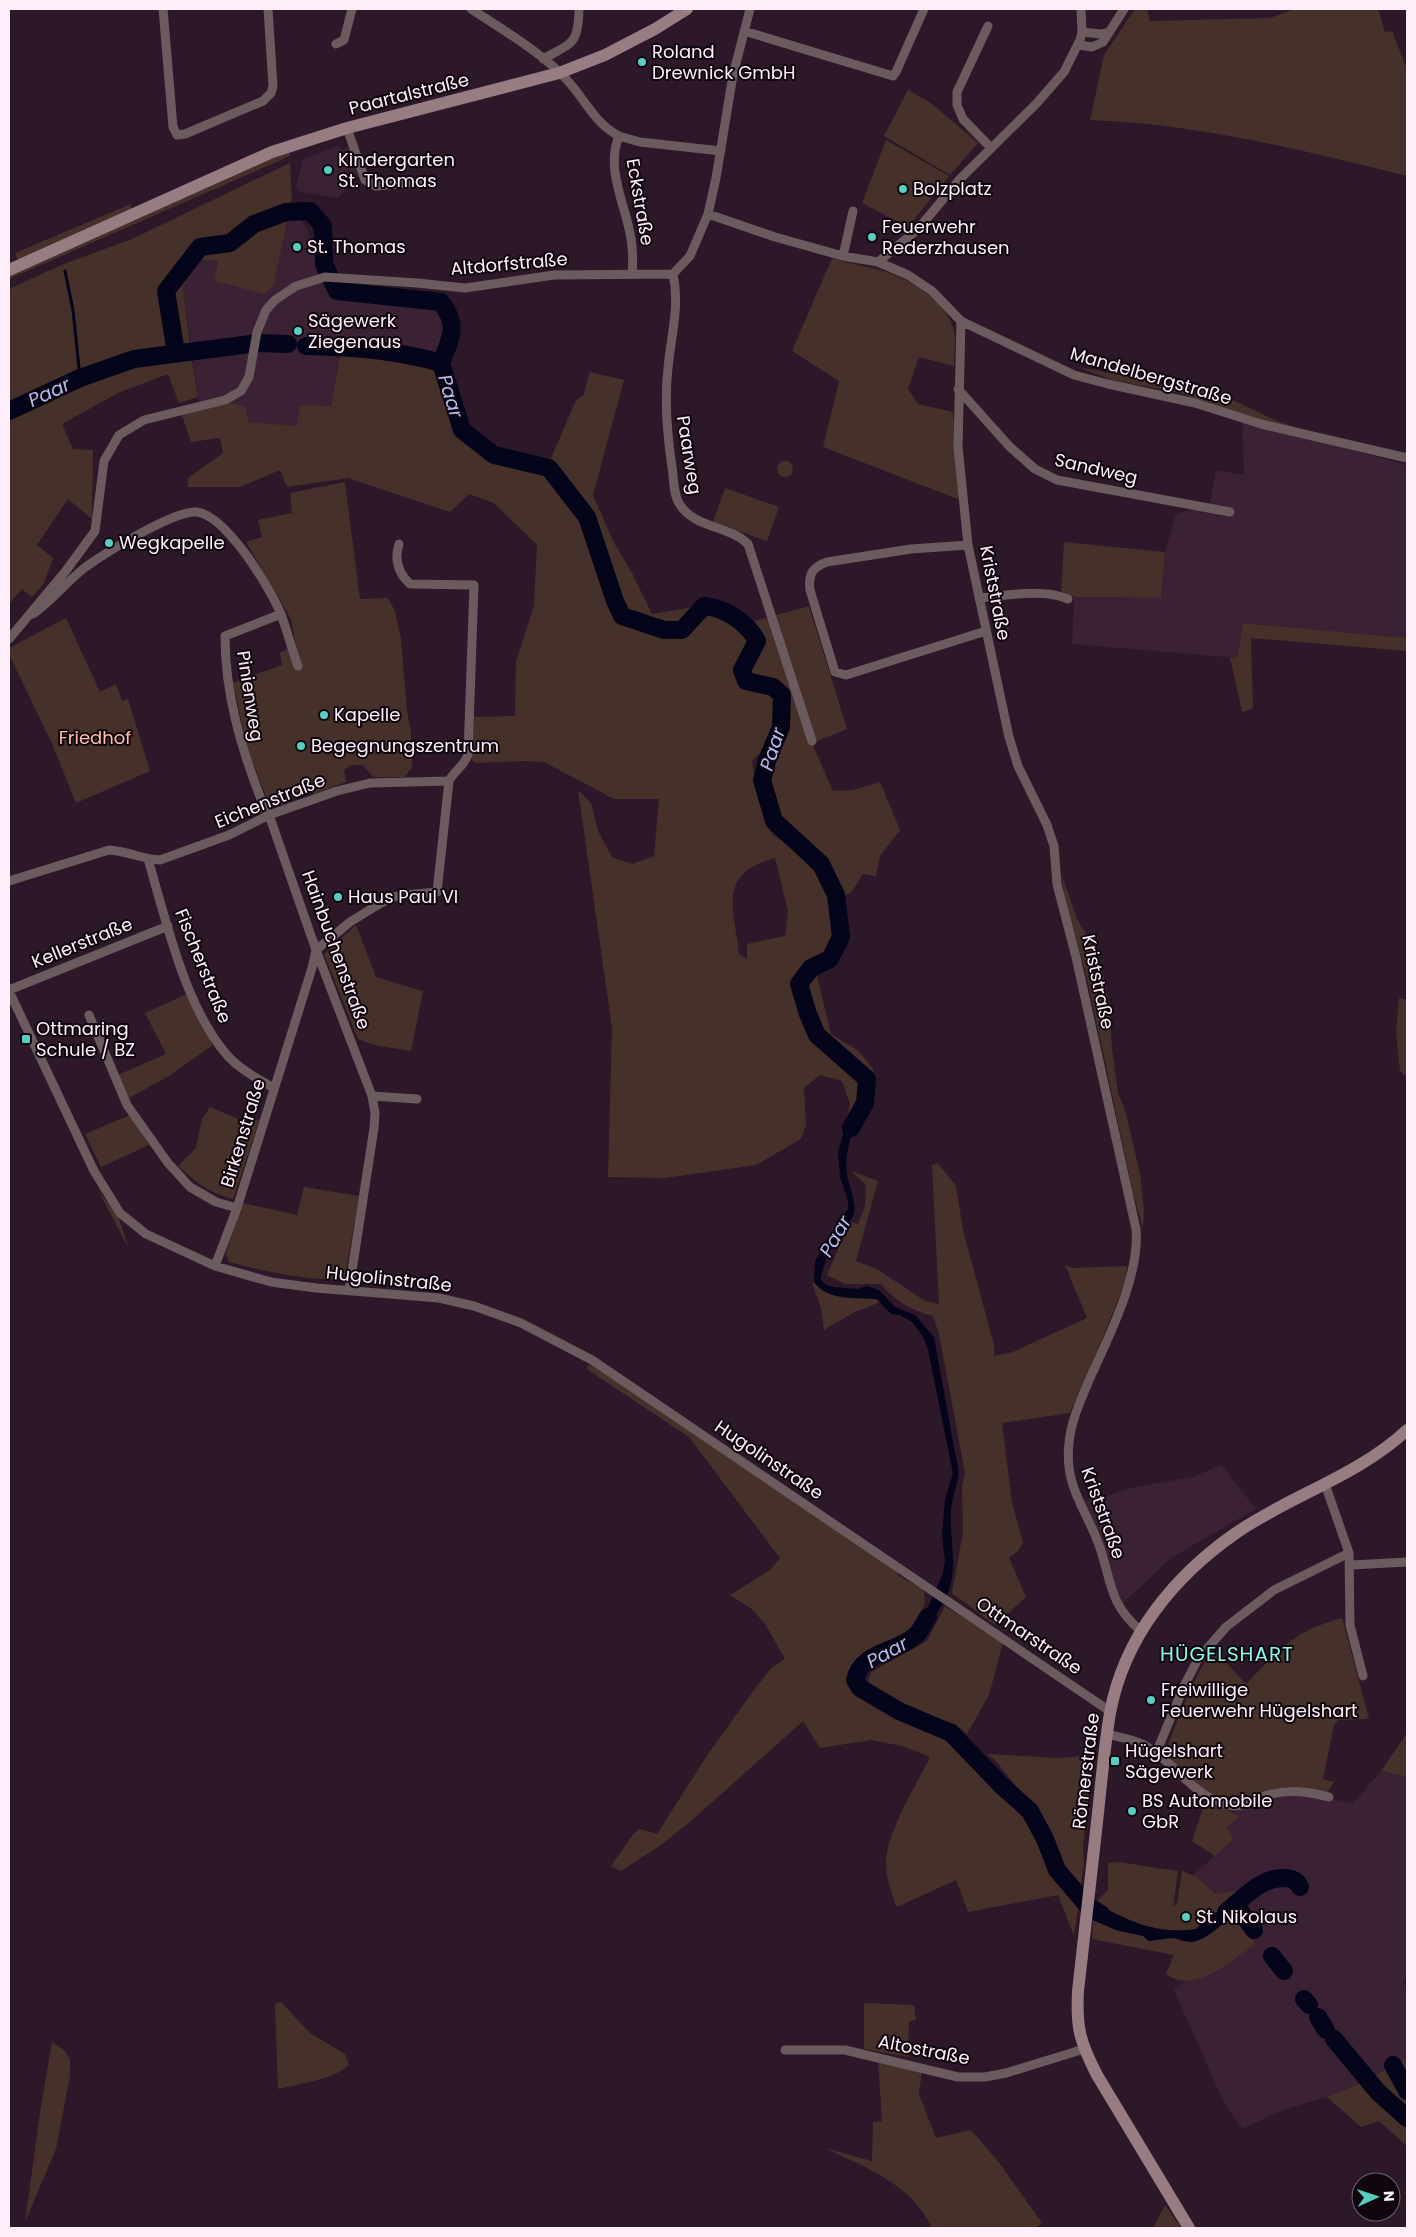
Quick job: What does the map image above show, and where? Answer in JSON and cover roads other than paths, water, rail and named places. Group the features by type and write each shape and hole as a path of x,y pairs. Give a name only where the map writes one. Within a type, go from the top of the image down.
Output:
{"main road":[{"name":"Paartalstraße","path":"9,270 272,152 347,128 559,73 612,51 655,29 687,9"},
{"name":"Römerstraße","path":"1189,2228 1106,2091 1084,2049 1077,2023 1085,1924 1110,1712 1120,1677 1141,1631 1153,1612 1195,1564 1237,1532 1326,1484 1392,1444 1407,1430"}],"street":[{"path":"163,9 172,118 177,134 186,134 263,101 271,93 273,86 268,9"},
{"path":"336,44 344,40 352,9"},
{"path":"543,59 574,42 578,32 579,9"},
{"path":"673,274 690,256 708,214 721,151 733,75 750,9"},
{"path":"744,31 893,76 924,9"},
{"path":"878,262 918,228 960,179 1036,104 1064,72 1079,45 1082,32 1081,9"},
{"path":"1079,45 1098,46 1103,42 1124,9"},
{"name":"Eckstraße","path":"476,10 543,59 567,80 606,127 619,136 640,142 721,151"},
{"path":"988,26 957,92 957,105 963,119 991,148"},
{"path":"1082,32 1101,34 1109,32"},
{"path":"347,128 364,180 376,186 429,181"},
{"name":"Eckstraße","path":"619,136 614,147 615,168 618,193 631,237 633,255 632,274"},
{"path":"843,256 853,211"},
{"name":"Mandelbergstraße","path":"708,214 775,237 843,256 878,262 908,275 932,291 961,321 1074,374 1108,384 1195,403 1261,424 1407,458"},
{"name":"Altdorfstraße","path":"21,623 65,572 95,531 104,461 119,436 144,420 225,400 241,391 249,376 257,332 266,310 275,300 296,286 325,277 465,288 554,275 673,274"},
{"name":"Paarweg","path":"673,274 677,294 666,403 668,439 676,495 679,504 693,518 742,537 748,544 812,742"},
{"name":"Kriststraße","path":"961,321 958,447 968,545 1006,727 1018,766 1047,825 1054,846 1058,884 1136,1229 1137,1252 1132,1274 1106,1343 1075,1413 1070,1429 1068,1450 1069,1467 1075,1491 1098,1543 1112,1595 1125,1616 1141,1631"},
{"name":"Sandweg","path":"958,389 1010,447 1035,469 1056,480 1230,512"},
{"path":"9,639 21,623 46,605 87,566 129,540 169,520 195,512 206,514 231,534 281,614 298,666"},
{"path":"316,950 350,922 393,897 437,892 449,781 464,766 468,755 474,585 410,584 402,578 396,556 399,544"},
{"path":"968,545 911,549 827,562 818,565 812,571 809,579 810,590 835,672 846,675 986,630"},
{"path":"979,598 1029,594 1060,596 1068,599"},
{"name":"Pinienweg","path":"269,815 261,799 240,742 232,710 225,657 225,636 281,614"},
{"name":"Eichenstraße","path":"9,881 110,850 160,860 229,835 269,815 338,791 370,783 449,781"},
{"name":"Hainbuchenstraße","path":"269,815 316,950 372,1096 375,1113 349,1290"},
{"name":"Fischerstraße","path":"148,859 168,926 191,992 209,1030 228,1056 255,1078 274,1088"},
{"name":"Kellerstraße","path":"9,990 168,926"},
{"name":"Birkenstraße","path":"215,1266 237,1208 300,1008 316,950"},
{"name":"Hugolinstraße","path":"9,990 94,1171 116,1207 146,1234 215,1266 271,1282 439,1298 474,1306 521,1322 592,1360 929,1588"},
{"path":"89,1015 127,1105 168,1163 190,1187 216,1202 237,1208"},
{"path":"372,1096 417,1099"},
{"path":"1326,1484 1350,1553 1350,1625 1363,1676"},
{"path":"1156,1753 1198,1658 1226,1627 1274,1590 1350,1553"},
{"path":"1351,1565 1407,1562"},
{"name":"Ottmarstraße","path":"929,1588 1110,1712"},
{"path":"1107,1734 1144,1745 1202,1792 1228,1806 1237,1806 1271,1794 1288,1791 1304,1791 1329,1797"},
{"name":"Altostraße","path":"785,2050 845,2050 958,2077 985,2077 1084,2049"}],"water":[{"path":"860,1104 866,1111 852,1134 846,1164 854,1200 854,1214 846,1223 827,1259 821,1280 826,1285 834,1287 857,1289 867,1286 879,1290 895,1307 915,1315 934,1337 958,1470 951,1510 953,1564 950,1586 943,1604 937,1613 915,1636 942,1576 945,1562 942,1534 945,1499 953,1473 928,1350 924,1338 912,1322 900,1315 891,1314 877,1299 834,1295 820,1288 814,1282 815,1261 828,1241 834,1227 848,1209 848,1201 840,1177 838,1152 845,1127"},
{"path":"1270,1873 1292,1875 1303,1884 1297,1889 1292,1883 1271,1884 1254,1894 1249,1887 1259,1878"},
{"path":"1241,1895 1247,1901 1236,1912 1213,1932 1191,1942 1173,1938 1149,1941 1143,1936 1116,1930 1093,1920 1095,1903 1143,1925 1168,1930 1196,1929 1211,1915 1230,1905"}],"waterway":[{"name":"Paar","path":"176,353 166,291 200,247 230,243 254,224 286,212 310,211 323,226 324,264 337,291 441,302 447,310 452,325 450,339 441,363"},
{"path":"65,271 73,310 80,378"},
{"name":"Paar","path":"9,411 80,378 134,359 258,343 288,344"},
{"name":"Paar","path":"306,346 374,350 408,355 441,363 462,430 494,455 549,468 587,517 615,601 622,616 664,630 682,630 704,606 712,607 735,617 753,634 757,641 742,670 746,681 773,687 782,695 781,727 768,758 762,780 774,821 821,864 836,895 841,937 830,959 811,968 799,984 817,1035 867,1079 865,1103 851,1128"},
{"name":"Paar","path":"928,1617 915,1636 907,1642 865,1663 859,1670 855,1680 860,1688 899,1711 951,1733 1002,1786 1030,1811 1045,1839 1057,1870 1087,1905 1101,1914"},
{"name":"Paar","path":"1226,1912 1267,1881 1289,1878 1300,1887"},
{"path":"1235,1904 1254,1930"},
{"path":"1272,1956 1284,1971"},
{"path":"1304,1999 1309,2005"},
{"path":"1318,2017 1326,2030"},
{"path":"1334,2039 1378,2092 1407,2118"},
{"name":"Paar","path":"1393,2065 1407,2091"}],"place":[{"name":"Roland Drewnick GmbH","path":"642,62"},
{"name":"Kindergarten St. Thomas","path":"328,170"},
{"name":"Bolzplatz","path":"903,189"},
{"name":"Feuerwehr Rederzhausen","path":"872,237"},
{"name":"St. Thomas","path":"297,247"},
{"name":"Sägewerk Ziegenaus","path":"298,331"},
{"name":"Wegkapelle","path":"109,543"},
{"name":"Kapelle","path":"324,715"},
{"name":"Begegnungszentrum","path":"301,746"},
{"name":"Haus Paul VI","path":"338,897"},
{"name":"Ottmaring Schule / BZ","path":"26,1039"},
{"name":"Freiwillige Feuerwehr Hügelshart","path":"1151,1700"},
{"name":"Hügelshart Sägewerk","path":"1115,1761"},
{"name":"BS Automobile GbR","path":"1132,1811"},
{"name":"St. Nikolaus","path":"1186,1917"}],"district":[{"name":"HÜGELSHART","path":"1227,1654"}],"park label":[{"name":"Friedhof","path":"95,738"}]}
